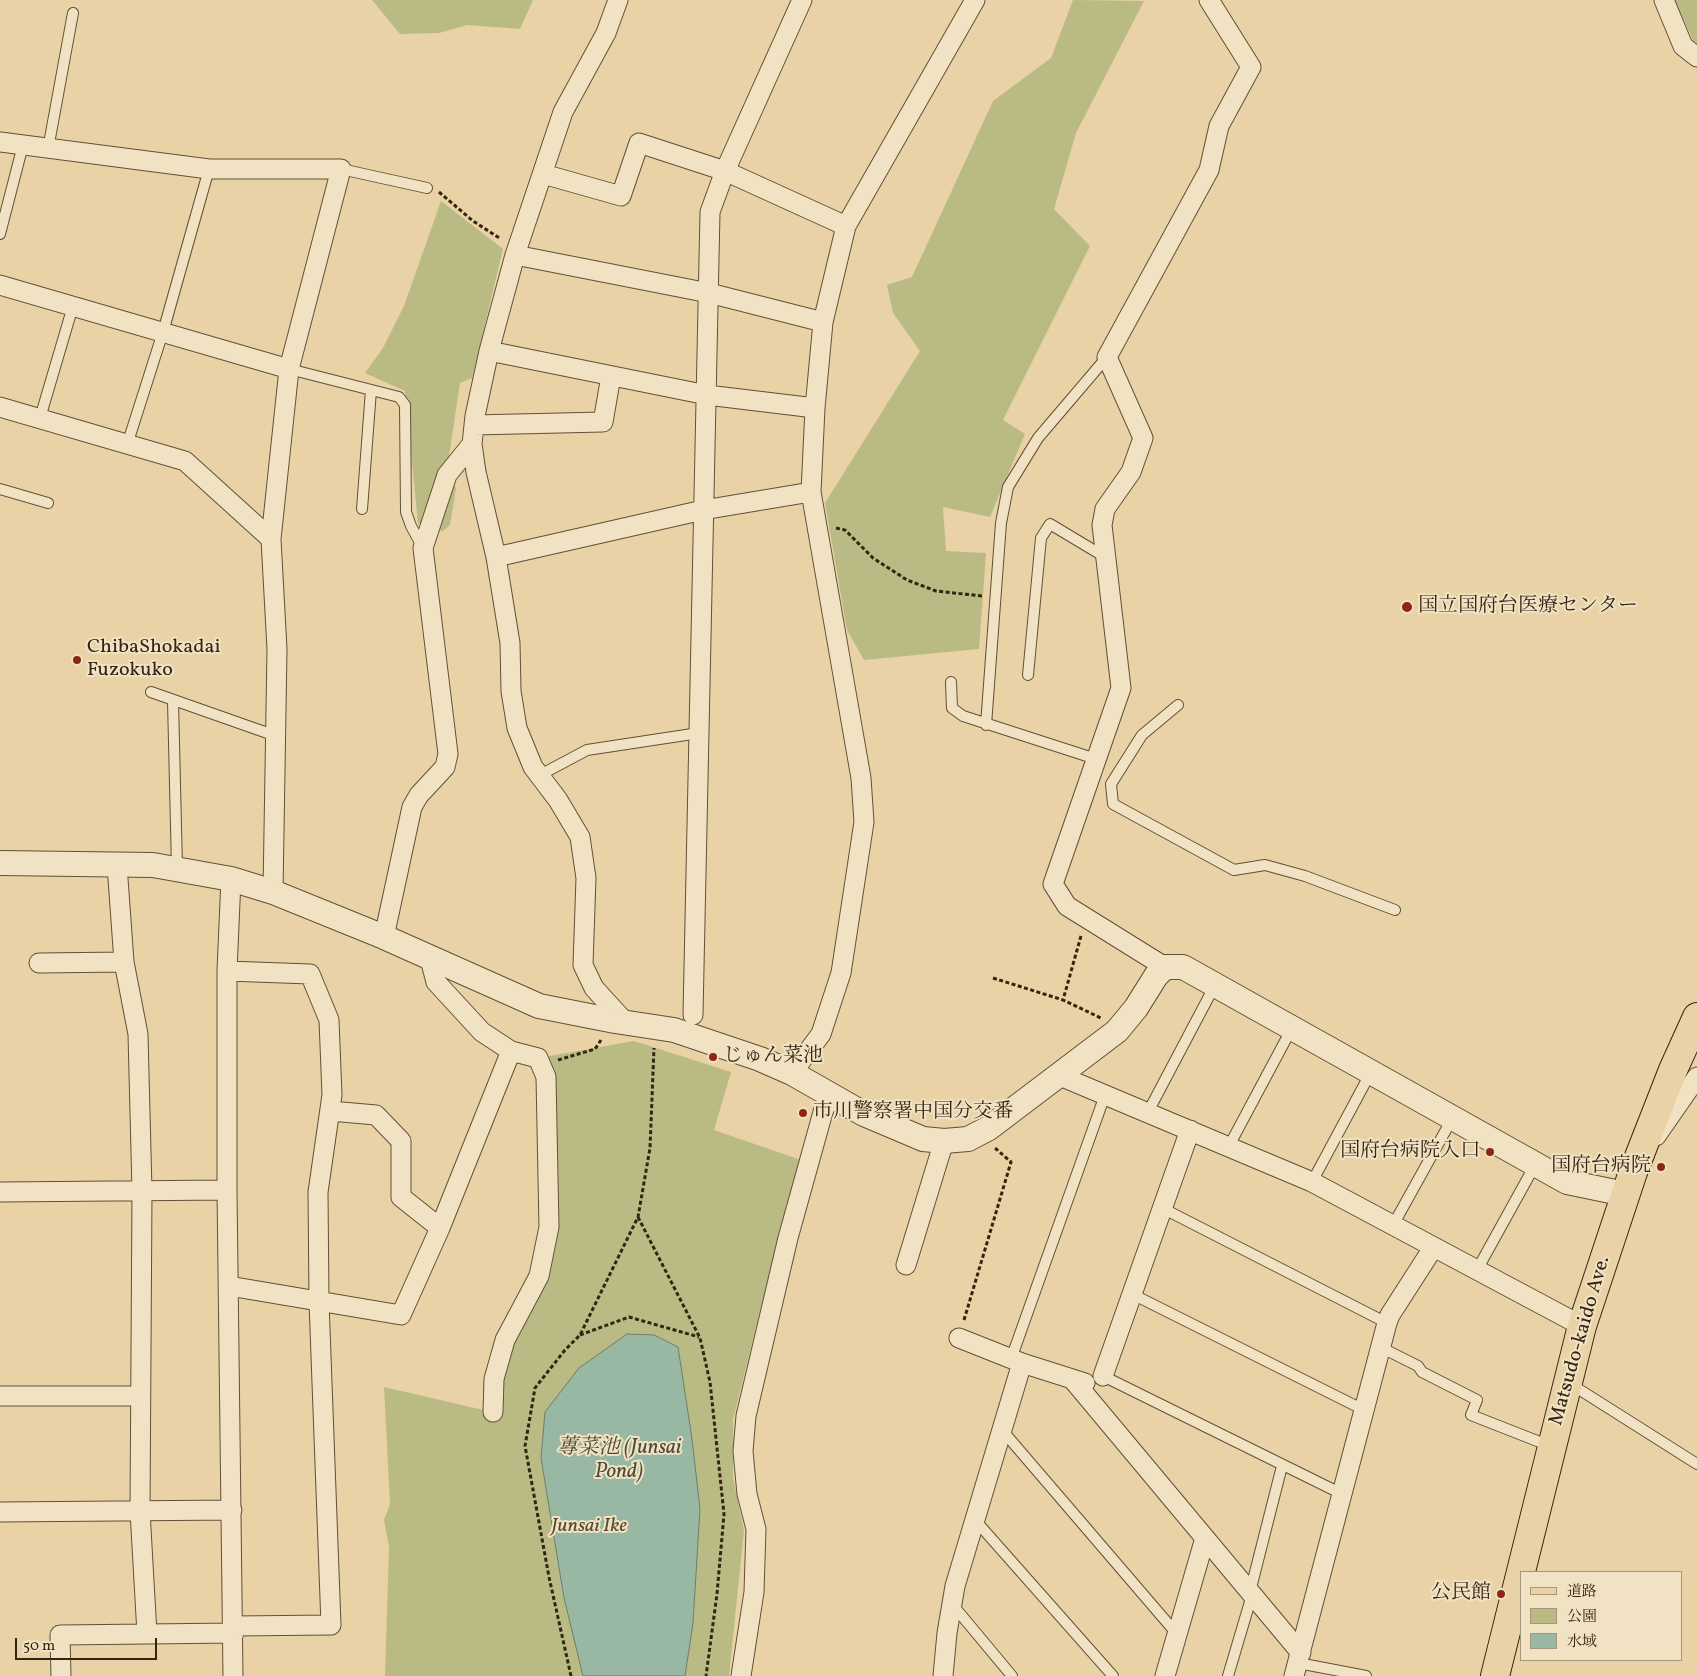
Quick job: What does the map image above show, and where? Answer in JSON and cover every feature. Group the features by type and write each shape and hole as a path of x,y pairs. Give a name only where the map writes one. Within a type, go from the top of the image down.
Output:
{"main road":[{"name":"Matsudo-kaido Ave.","path":"1521,1571 1582,1326 1629,1183 1672,1070 1697,1017"},
{"name":"Matsudo-kaido Ave.","path":"1495,1676 1520,1574"}],"street":[{"path":"618,0 606,33 563,112 516,252 489,351 472,444 476,472 496,557 510,643 511,691 516,728 534,767 558,800 580,837 586,878 582,965 594,988 620,1022"},
{"path":"693,1014 710,212 725,171 802,0"},
{"path":"792,1074 821,1034 841,973 864,822 861,778 811,492 815,408 823,322 846,226 975,0"},
{"path":"1209,0 1251,67 1219,126 1208,170 1107,357 1143,438 1132,472 1105,508 1102,525 1120,688 1053,884 1067,906 1165,967 1182,967 1567,1182 1629,1183 1697,1077"},
{"path":"1664,0 1683,46 1697,57"},
{"path":"0,142 209,169 341,168 288,369 271,539 278,648 274,892"},
{"path":"543,174 621,196 639,144 725,171 846,226"},
{"path":"516,252 709,293 823,322"},
{"path":"0,285 288,369"},
{"path":"489,351 707,396 815,408"},
{"path":"474,425 603,422 612,376"},
{"path":"0,407 185,462 271,539"},
{"path":"384,937 412,807 419,795 445,767 448,754 424,548 447,475 472,444"},
{"path":"496,557 703,510 811,492"},
{"path":"0,863 177,868 231,879 274,892 384,937 539,1006 691,1034 760,1059 903,1132 923,1139 944,1141 968,1139 980,1133 1060,1076 1117,1030 1136,1008 1156,976 1165,967"},
{"path":"117,865 124,962 138,1034 142,1191 139,1396 140,1511 147,1634"},
{"path":"231,879 227,971 227,1190 234,1629 233,1676"},
{"path":"430,959 436,982 482,1032 511,1051 538,1058 546,1077 549,1226 539,1276 505,1340 494,1379 493,1412"},
{"path":"40,963 124,962"},
{"path":"61,1676 60,1634 147,1634 331,1625 319,1302 318,1192 332,1095 329,1020 310,974 227,971"},
{"path":"229,1286 401,1314 440,1228 511,1051"},
{"path":"1060,1076 1312,1182 1392,1227 1582,1326"},
{"path":"742,1676 754,1592 756,1529 747,1494 743,1451 746,1416 788,1238 830,1096"},
{"path":"330,1111 376,1115 401,1141 401,1197 440,1228"},
{"path":"959,1338 1017,1361 1093,1386 1104,1377 1190,1130"},
{"path":"906,1265 944,1141"},
{"path":"0,1192 227,1190"},
{"path":"1298,1664 1342,1494 1366,1411 1387,1323 1390,1315 1434,1248"},
{"path":"943,1676 947,1633 955,1586 1002,1430 1017,1361"},
{"path":"1073,1380 1251,1593 1298,1664"},
{"path":"0,1396 139,1396"},
{"path":"0,1512 232,1510"},
{"path":"1165,1676 1205,1538"}],"lane":[{"path":"48,149 73,13"},
{"path":"0,234 23,145"},
{"path":"341,168 427,188"},
{"path":"127,445 163,332 209,169"},
{"path":"40,418 73,306"},
{"path":"986,725 1001,523 1008,487 1038,438 1107,357"},
{"path":"288,369 399,397 405,405 406,512 411,526 424,548"},
{"path":"362,509 371,390"},
{"path":"0,489 48,503"},
{"path":"1028,675 1041,538 1050,524 1105,557"},
{"path":"951,682 952,708 963,716 1096,759"},
{"path":"151,692 276,736"},
{"path":"173,701 177,868"},
{"path":"1178,705 1142,735 1112,784 1112,804 1234,870 1265,865 1304,876 1395,910"},
{"path":"540,776 587,750 698,733"},
{"path":"1148,1112 1215,985"},
{"path":"1228,1146 1292,1028"},
{"path":"1312,1182 1371,1072"},
{"path":"1017,1361 1105,1095"},
{"path":"1392,1227 1452,1119"},
{"path":"1477,1270 1535,1165"},
{"path":"1162,1208 1387,1323"},
{"path":"1132,1294 1366,1411"},
{"path":"1380,1347 1418,1366 1422,1372 1477,1400 1471,1415 1551,1447"},
{"path":"1104,1377 1342,1494"},
{"path":"1567,1382 1697,1464"},
{"path":"1002,1430 1177,1634"},
{"path":"1228,1676 1251,1593 1282,1466"},
{"path":"975,1520 1113,1676"},
{"path":"952,1604 1012,1676"},
{"path":"1298,1664 1366,1676"}],"path":[{"path":"427,188 441,192 473,221 516,252"},
{"path":"817,525 845,530 873,558 907,580 936,591 995,598"},
{"path":"1063,1000 1086,918"},
{"path":"993,978 1063,1000 1107,1021 1117,1030"},
{"path":"538,1058 557,1060 595,1048 620,1022"},
{"path":"571,1676 549,1577 525,1446 535,1388 565,1350 580,1335 638,1217 650,1148 655,1027"},
{"path":"959,1338 1011,1162 980,1133"},
{"path":"638,1217 700,1338 710,1382 724,1514 706,1676"},
{"path":"580,1335 629,1317 700,1338"}],"green space":[{"path":"372,0 533,0 520,29 467,25 439,33 400,34"},
{"path":"1073,0 1144,1 1076,133 1054,209 1090,246 1003,420 1025,434 990,517 943,507 946,551 986,553 979,649 864,660 847,630 825,503 920,351 893,313 887,285 912,277 993,101 1051,58"},
{"path":"1675,0 1697,0 1697,43 1693,40"},
{"path":"441,201 503,249 472,378 460,383 448,463 456,488 450,525 443,531 418,523 405,391 365,373 383,348 404,306"},
{"name":"Junsai Ike","path":"634,1041 731,1072 714,1130 801,1160 777,1242 733,1420 733,1477 744,1531 729,1676 385,1676 389,1547 384,1520 390,1504 384,1387 492,1412 494,1379 539,1276 546,1077 538,1058"}],"water":[{"name":"蓴菜池 (Junsai Pond)","path":"627,1334 654,1335 678,1347 700,1509 693,1623 685,1676 583,1676 564,1598 541,1458 545,1412 579,1368"}],"place":[{"name":"国立国府台医療センター","path":"1407,607"},
{"name":"ChibaShokadai Fuzokuko","path":"77,660"},
{"name":"じゅん菜池","path":"713,1057"},
{"name":"市川警察署中国分交番","path":"803,1113"},
{"name":"国府台病院入口","path":"1490,1152"},
{"name":"国府台病院","path":"1661,1167"},
{"name":"公民館","path":"1501,1594"}]}
